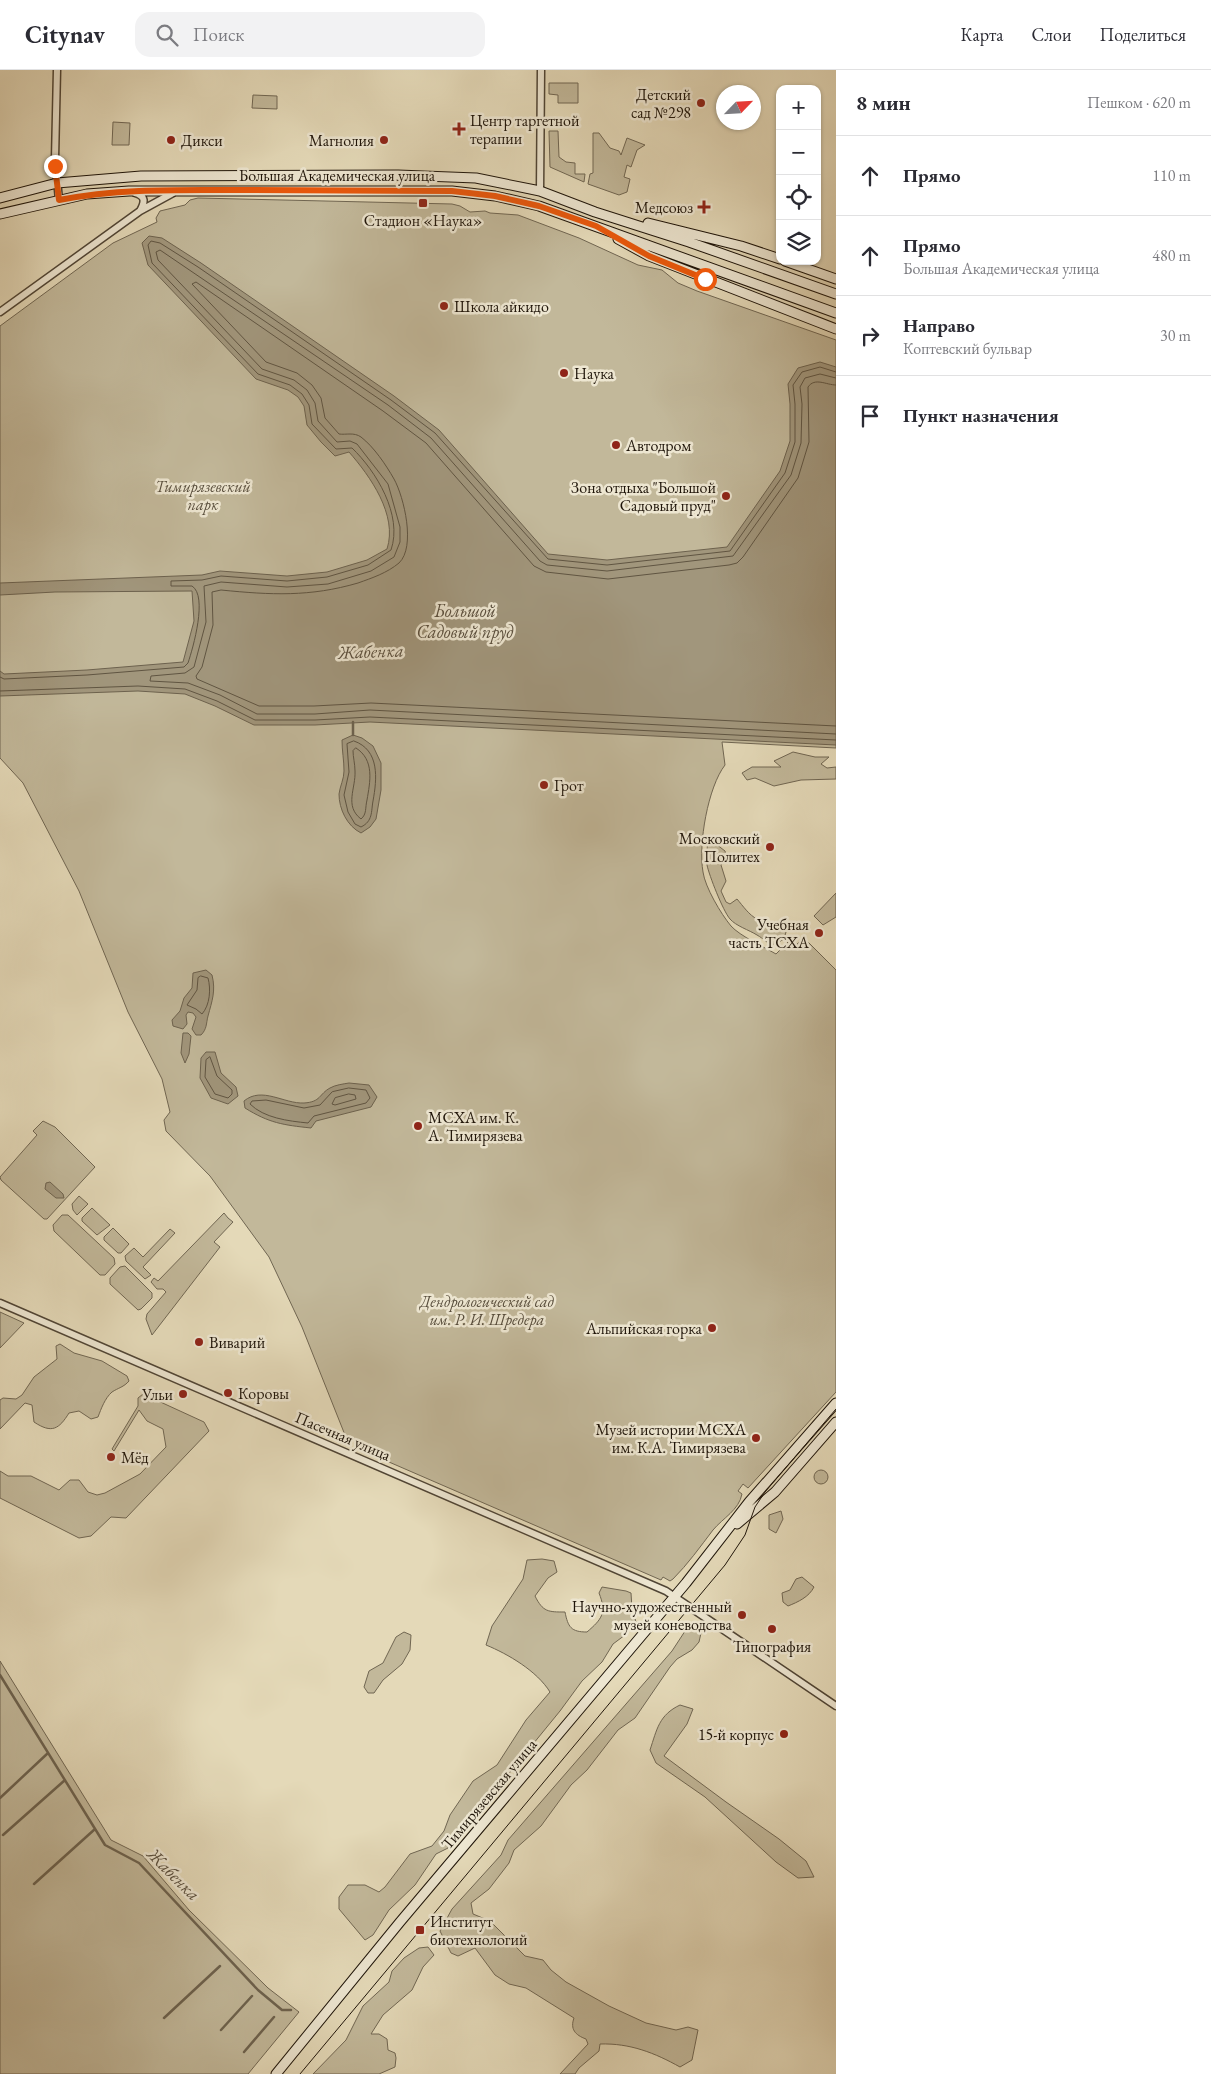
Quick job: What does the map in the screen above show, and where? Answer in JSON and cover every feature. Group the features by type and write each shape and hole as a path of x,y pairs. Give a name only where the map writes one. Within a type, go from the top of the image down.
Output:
{"main road":[{"name":"Большая Академическая улица","path":"0,198 57,184 141,176 460,176 495,180 540,191 595,212 688,242 836,294"},
{"name":"Большая Академическая улица","path":"0,214 87,194 129,191 452,191 495,196 539,206 836,313"},
{"path":"595,212 716,239 776,259"},
{"path":"596,226 649,256 836,329"},
{"path":"796,265 836,279"},
{"name":"Тимирязевская улица","path":"276,2074 400,1922 675,1596 749,1502 836,1403"},
{"name":"Тимирязевская улица","path":"725,1534 775,1492 836,1422"}],"street":[{"path":"57,70 55,159 59,200"},
{"path":"540,191 541,70"},
{"path":"0,312 140,211 165,196 181,190"},
{"path":"129,191 141,194 144,198 144,204 140,211"},
{"name":"Пасечная улица","path":"0,1303 675,1596 836,1706"}],"green space":[{"path":"549,83 578,83 578,103 558,103 558,95 549,94"},
{"path":"253,95 277,96 277,109 252,108"},
{"path":"113,122 130,123 129,145 112,145"},
{"path":"549,131 558,131 559,157 566,162 575,163 575,174 585,174 584,182 550,167"},
{"path":"593,133 599,133 610,148 619,151 621,155 627,138 645,145 637,150 631,167 627,165 624,177 630,179 627,192 619,195 588,184 590,174 593,173"},
{"name":"МСХА им. К. А. Тимирязева","path":"198,198 452,204 470,212 485,211 518,215 579,238 638,265 662,270 678,283 697,291 836,340 836,748 722,742 725,765 709,801 703,832 702,860 704,878 710,893 723,915 735,930 776,954 790,940 796,945 804,938 836,970 836,1392 748,1488 743,1484 738,1491 742,1494 738,1505 713,1530 684,1567 670,1581 663,1577 661,1580 359,1449 358,1441 345,1435 302,1327 269,1257 210,1176 166,1131 164,1120 170,1112 162,1079 128,1012 79,891 23,783 0,758 0,326 113,243 157,222 156,218 160,211 185,205 190,200"},
{"path":"793,752 815,757 829,757 821,764 827,768 836,767 836,779 801,780 774,786 755,778 747,780 742,773 752,767 781,767 774,761"},
{"path":"708,841 712,841 725,851 726,855 721,865 726,881 721,891 726,902 730,904 737,899 754,917 786,932 784,939 775,944 770,944 730,919 720,901 708,870"},
{"path":"836,893 836,917 823,925 814,916"},
{"path":"43,1121 55,1127 95,1167 47,1219 44,1219 0,1177 37,1135 33,1131"},
{"path":"79,1196 88,1204 77,1215 73,1210 72,1204"},
{"path":"92,1208 110,1225 97,1235 82,1221 82,1218"},
{"path":"224,1213 233,1222 214,1242 220,1247 152,1335 146,1319 147,1314 166,1292 163,1289 157,1289 151,1282 154,1278 158,1281"},
{"path":"62,1215 68,1215 114,1258 115,1264 105,1275 100,1275 54,1231 53,1225"},
{"path":"113,1228 129,1244 121,1253 118,1253 104,1240 104,1237"},
{"path":"170,1229 175,1233 143,1267 151,1275 145,1279 126,1261 125,1256 134,1248 143,1257"},
{"path":"125,1266 152,1293 152,1298 138,1310 110,1284 110,1278 120,1267"},
{"path":"0,1312 24,1323 0,1348"},
{"path":"60,1344 74,1353 102,1361 127,1376 129,1381 110,1394 98,1417 91,1419 79,1411 69,1413 62,1423 50,1429 34,1422 32,1405 25,1403 0,1429 0,1400 3,1398 16,1399 22,1395 34,1377 57,1359 56,1346"},
{"path":"143,1394 204,1422 209,1431 126,1518 111,1517 91,1536 79,1538 0,1498 0,1471 8,1476 31,1476 59,1490 70,1480 79,1480 88,1492 97,1495 105,1493 140,1474 166,1447 163,1429 147,1421 139,1410 114,1451 112,1449 138,1406 138,1398"},
{"path":"818,1470 824,1470 828,1477 824,1484 818,1484 814,1480 814,1474"},
{"path":"781,1511 783,1519 776,1533 769,1529 769,1515"},
{"path":"542,1559 554,1561 557,1572 548,1578 535,1596 547,1610 565,1612 571,1628 587,1632 596,1623 603,1611 599,1593 602,1587 631,1593 632,1609 636,1622 625,1635 613,1644 602,1662 582,1681 502,1782 464,1823 448,1848 436,1854 415,1885 389,1910 373,1935 365,1940 339,1909 339,1897 348,1885 365,1885 379,1892 410,1854 432,1846 444,1831 450,1815 473,1781 497,1765 526,1720 550,1692 530,1670 486,1645 492,1626 523,1579 527,1560"},
{"path":"802,1577 814,1587 806,1596 788,1606 783,1602 782,1593 790,1590 796,1579"},
{"path":"689,1625 696,1625 701,1633 699,1642 670,1667 635,1718 618,1730 587,1770 571,1785 541,1826 514,1850 509,1863 489,1889 471,1903 473,1914 490,1921 525,1956 543,1960 551,1970 566,1982 609,2006 646,2023 676,2030 688,2027 698,2030 692,2060 680,2067 661,2057 632,2047 600,2044 599,2051 579,2068 575,2074 560,2074 588,2044 586,2039 574,2031 574,2018 526,1988 509,1984 495,1975 475,1948 458,1956 451,1953 440,1931 452,1909 501,1855 508,1840 672,1651"},
{"path":"404,1632 411,1635 410,1650 402,1664 383,1680 374,1693 368,1693 364,1687 369,1671 383,1663 396,1637"},
{"path":"0,1661 111,1840 143,1856 189,1910 268,1988 299,2012 248,2074 0,2074"},
{"path":"680,1705 693,1709 687,1724 664,1756 779,1839 806,1861 814,1877 798,1878 776,1862 705,1797 656,1763 650,1750 657,1729 667,1713"},
{"path":"428,1947 434,1955 423,1967 412,1990 383,2015 371,2034 379,2034 387,2039 388,2050 395,2053 395,2067 379,2074 313,2074 346,2040 363,2006 389,1982 392,1971 404,1958 419,1948"}],"water":[{"name":"Большой Садовый пруд","path":"149,236 162,238 201,263 394,396 439,430 548,554 607,560 727,547 780,471 790,441 788,384 798,368 820,362 836,367 836,745 370,722 315,725 254,725 185,694 138,691 0,696 0,671 4,674 87,670 183,662 194,621 192,591 55,592 0,595 0,583 202,575 220,571 287,576 327,572 367,560 387,549 389,523 380,497 365,472 349,452 335,456 307,425 304,406 298,397 288,390 256,379 148,265 142,243"},
{"path":"353,735 362,738 373,746 381,763 381,790 376,819 370,827 361,833 348,822 339,800 344,771 342,740"},
{"path":"206,970 212,975 213,996 203,1033 196,1035 192,1029 196,1017 193,1013 188,1012 186,1015 187,1024 183,1029 173,1026 172,1020 180,1011 184,998 192,988 193,973"},
{"path":"183,1033 188,1033 191,1036 189,1054 185,1063 181,1053"},
{"path":"206,1052 215,1052 221,1073 236,1087 238,1096 228,1104 211,1098 200,1078 201,1058"},
{"path":"349,1083 369,1085 377,1097 371,1107 316,1121 311,1128 276,1122 245,1108 244,1101 258,1095 304,1103 314,1101 332,1087"},
{"path":"50,1182 63,1194 64,1198 56,1198 45,1189 46,1183"}],"waterway":[{"path":"353,722 353,735"},
{"name":"Жабенка","path":"0,1675 105,1845 139,1863 258,1990 282,2010 291,2010"},
{"path":"0,1798 48,1753"},
{"path":"3,1835 65,1780"},
{"path":"34,1884 95,1829"},
{"path":"164,2018 220,1966"},
{"path":"221,2030 252,1996"},
{"path":"244,2052 274,2017"}],"tram line":[{"path":"300,2074 725,1565 745,1535 755,1507 765,1492 836,1409"}],"place":[{"name":"Детский сад №298","path":"701,103"},
{"name":"Центр таргетной терапии","path":"459,129"},
{"name":"Дикси","path":"171,140"},
{"name":"Магнолия","path":"384,140"},
{"name":"Стадион «Наука»","path":"423,203"},
{"name":"Медсоюз","path":"704,207"},
{"name":"Школа айкидо","path":"444,306"},
{"name":"Наука","path":"564,373"},
{"name":"Автодром","path":"616,445"},
{"name":"Зона отдыха \"Большой Садовый пруд\"","path":"726,496"},
{"name":"Грот","path":"544,785"},
{"name":"Московский Политех","path":"770,847"},
{"name":"Учебная часть ТСХА","path":"819,933"},
{"name":"МСХА им. К. А. Тимирязева","path":"418,1126"},
{"name":"Альпийская горка","path":"712,1328"},
{"name":"Виварий","path":"199,1342"},
{"name":"Коровы","path":"228,1393"},
{"name":"Ульи","path":"183,1394"},
{"name":"Музей истории МСХА им. К.А. Тимирязева","path":"756,1438"},
{"name":"Мёд","path":"111,1457"},
{"name":"Научно-художественный музей коневодства","path":"742,1615"},
{"name":"Типография","path":"772,1629"},
{"name":"15-й корпус","path":"784,1734"},
{"name":"Институт биотехнологий","path":"420,1930"}],"route":[{"path":"55,166 59,200 87,194 181,190 452,191 495,196 539,206 596,226 649,256 705,279"}],"park label":[{"name":"Тимирязевский парк","path":"203,495"},
{"name":"Дендрологический сад им. Р. И. Шредера","path":"487,1310"}]}
